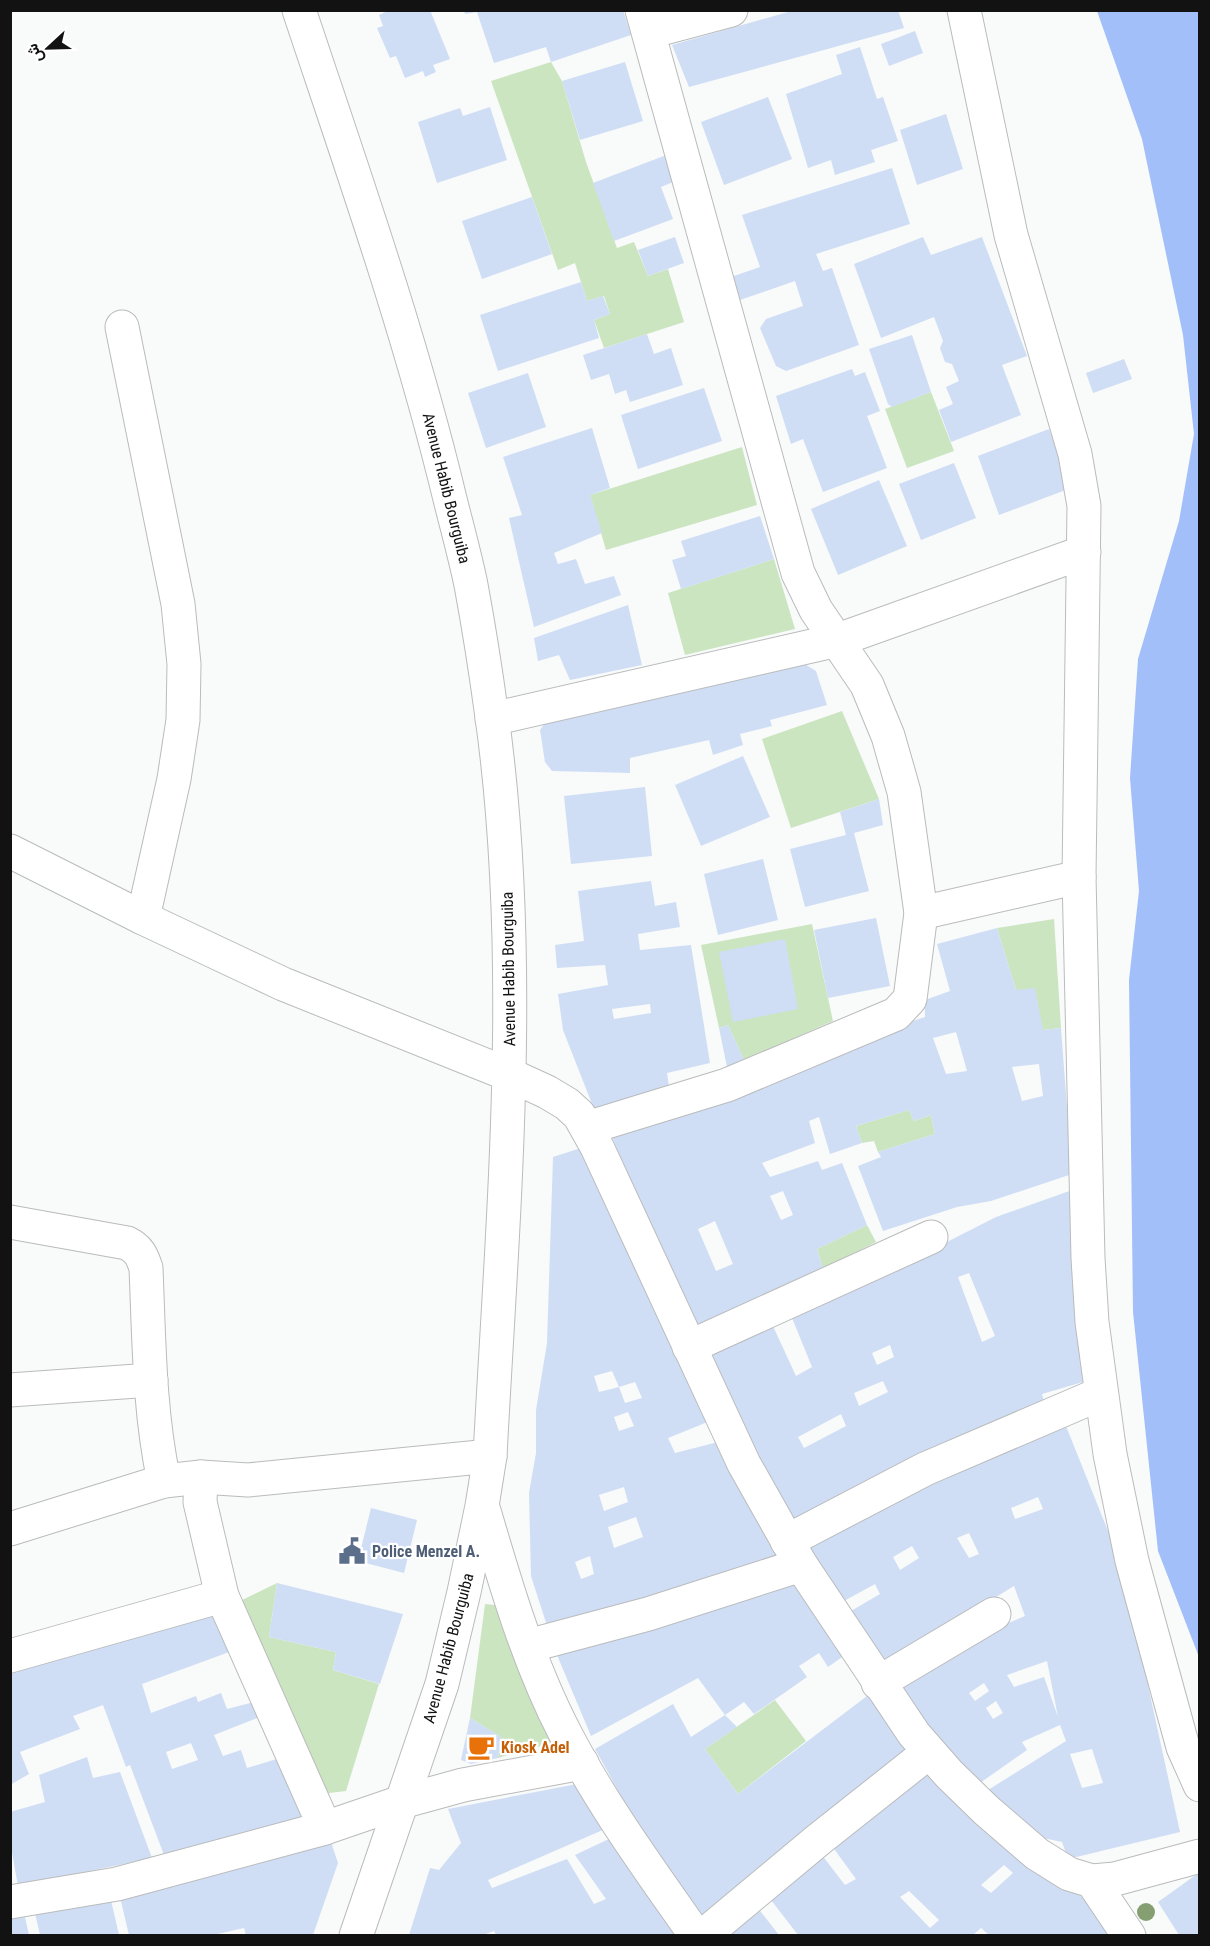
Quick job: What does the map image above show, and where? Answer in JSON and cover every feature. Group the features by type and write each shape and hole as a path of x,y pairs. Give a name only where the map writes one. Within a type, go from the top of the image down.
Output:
{"street":[{"name":"Avenue Habib Bourguiba","path":"299,10 408,342 441,461 471,584 492,719 505,851 510,1075 489,1456 482,1506 442,1684 356,1935"},
{"path":"587,1128 727,1085 896,1014 910,999 921,913 904,792 888,736 867,686 816,610 798,573 646,21 731,10"},
{"path":"964,10 1011,235 1075,454 1084,506 1079,877 1088,1258 1092,1322 1100,1394 1110,1454 1138,1582 1183,1748 1200,1785"},
{"path":"122,327 178,604 184,664 183,720 174,779 143,918"},
{"path":"492,719 838,640 1084,552"},
{"path":"10,851 143,918 283,984 510,1075 567,1104 579,1115 587,1128 744,1464 794,1553 878,1683 929,1752 986,1810 1037,1854 1069,1874 1092,1881 1115,1879 1200,1856"},
{"path":"921,913 1079,877"},
{"path":"10,1222 112,1239 137,1248 143,1257 146,1268 151,1380 157,1445 164,1481"},
{"path":"689,1347 931,1237"},
{"path":"10,1390 151,1380"},
{"path":"528,1646 648,1614 794,1553 925,1469 1100,1394"},
{"path":"10,1529 164,1481 201,1477 248,1480 489,1456"},
{"path":"201,1477 200,1502 222,1596 325,1828"},
{"path":"482,1506 528,1646 556,1714 582,1763 629,1839 696,1935"},
{"path":"10,1656 222,1596"},
{"path":"878,1683 994,1614"},
{"path":"703,1935 929,1752"},
{"path":"10,1902 117,1884 325,1828 401,1802 463,1785 582,1763"},
{"path":"1092,1881 1129,1935"}],"green space":[{"path":"551,62 562,81 586,162 617,248 634,242 648,276 668,269 684,322 604,348 594,320 610,314 604,296 587,301 575,263 558,270 491,81"},
{"path":"931,392 954,451 907,468 885,409"},
{"path":"742,447 757,505 606,550 590,495"},
{"path":"774,559 795,629 685,655 668,593"},
{"path":"842,711 879,799 791,828 762,739"},
{"path":"1054,919 1061,1028 1043,1030 1016,990 997,928"},
{"path":"812,924 833,1021 744,1060 728,1025 719,1028 701,945"},
{"path":"909,1110 914,1121 931,1115 935,1134 878,1152 874,1141 862,1143 856,1126"},
{"path":"867,1225 876,1242 823,1269 817,1249"},
{"path":"277,1583 269,1637 336,1652 333,1670 379,1684 346,1791 321,1794 236,1603"},
{"path":"485,1604 505,1606 551,1743 498,1758 501,1737 470,1718"},
{"path":"775,1700 806,1741 738,1794 705,1749"}],"water":[{"path":"1097,11 1199,11 1199,1657 1158,1551 1133,1312 1129,980 1139,891 1130,778 1138,659 1179,521 1194,434 1183,335 1142,139"}],"building":[{"path":"390,10 430,10 450,59 433,65 436,72 425,77 423,71 405,78 396,56 390,58 377,28 383,26 379,15"},
{"path":"464,10 623,10 631,35 551,62 546,47 494,63 477,12 465,14"},
{"path":"795,10 898,10 904,28 689,87 672,45"},
{"path":"915,31 923,53 889,66 881,44"},
{"path":"860,47 877,99 883,97 898,141 871,150 875,162 835,175 831,160 808,168 786,94 842,74 836,55"},
{"path":"625,62 643,121 580,140 562,81"},
{"path":"768,97 792,159 724,185 701,122"},
{"path":"490,107 507,160 437,183 418,122 460,108 463,116"},
{"path":"946,114 963,169 917,185 900,130"},
{"path":"669,154 678,180 661,187 673,219 614,241 593,183"},
{"path":"892,168 910,224 816,254 823,271 832,268 859,345 786,371 776,366 760,328 766,319 803,306 795,281 737,301 731,277 760,267 742,215"},
{"path":"532,197 552,254 482,279 462,221"},
{"path":"675,237 684,263 648,276 638,250"},
{"path":"923,237 931,255 982,237 1027,356 1002,365 1021,415 951,442 939,410 953,404 946,387 959,381 952,364 945,362 940,348 943,341 934,317 881,338 854,264"},
{"path":"581,282 587,301 603,296 610,314 594,320 599,338 498,371 480,315"},
{"path":"647,334 654,354 671,348 683,385 630,402 626,390 615,394 609,374 591,380 583,355"},
{"path":"912,335 931,392 892,407 888,404 869,349"},
{"path":"1124,359 1132,379 1093,393 1086,373"},
{"path":"852,369 855,376 865,372 880,411 867,416 887,468 823,492 803,439 791,444 776,396"},
{"path":"528,373 546,427 486,448 468,393"},
{"path":"704,388 722,441 638,469 621,415"},
{"path":"592,428 610,488 590,495 602,533 554,553 558,564 576,559 585,584 614,576 621,595 534,627 509,518 522,515 503,457"},
{"path":"1049,429 1071,488 999,515 978,456"},
{"path":"954,463 976,518 921,540 899,484"},
{"path":"879,480 907,546 838,575 811,509"},
{"path":"760,516 774,559 681,589 672,560 686,556 681,541"},
{"path":"628,605 642,665 570,680 559,655 538,661 534,638"},
{"path":"800,661 816,671 827,705 770,720 772,726 740,734 743,745 713,755 709,740 630,758 630,773 552,771 545,762 540,730 547,720"},
{"path":"743,756 770,817 701,846 675,785"},
{"path":"645,787 652,856 571,864 564,796"},
{"path":"879,799 883,825 854,833 869,891 805,907 790,849 846,835 840,812"},
{"path":"763,859 778,920 718,935 704,874"},
{"path":"651,881 655,906 676,902 680,927 638,934 640,950 691,945 710,1063 667,1073 669,1087 594,1109 563,1030 558,994 608,985 605,965 557,968 555,945 584,941 578,891","holes":["650,1004 651,1013 614,1019 612,1009"]},
{"path":"876,918 890,986 828,998 814,930"},
{"path":"997,928 1016,990 1035,988 1043,1030 1061,1028 1072,1174 991,1201 957,1207 883,1231 858,1166 881,1157 878,1152 935,1134 931,1115 914,1121 909,1110 856,1126 862,1143 830,1154 819,1117 809,1121 815,1143 762,1163 770,1177 818,1161 822,1170 842,1163 867,1225 817,1249 823,1269 702,1325 691,1320 633,1191 611,1134 882,1031 925,1017 925,1000 950,991 937,944","holes":["956,1032 967,1071 946,1074 933,1038","1039,1064 1043,1096 1022,1101 1012,1067","783,1191 793,1215 781,1220 770,1196","715,1221 733,1264 716,1271 698,1229"]},
{"path":"785,939 798,1009 733,1022 719,952"},
{"path":"728,1025 744,1060 727,1067 719,1028"},
{"path":"590,1145 710,1421 668,1438 675,1453 722,1441 782,1560 549,1632 531,1576 529,1493 536,1453 536,1410 547,1343 553,1157","holes":["612,1371 619,1387 599,1392 594,1376","635,1382 642,1398 625,1403 619,1387","628,1412 634,1426 619,1431 614,1417","624,1487 628,1502 604,1511 599,1495","636,1517 643,1537 614,1548 608,1527","590,1556 594,1574 581,1579 575,1562"]},
{"path":"1075,1189 1076,1301 1083,1382 1042,1394 1045,1405 792,1529 703,1355 772,1324 796,1376 812,1367 790,1313 943,1244 996,1217","holes":["969,1273 995,1336 982,1342 958,1277","890,1345 894,1357 877,1365 872,1353","883,1381 888,1392 859,1406 854,1393","841,1414 846,1426 804,1448 798,1437"]},
{"path":"1064,1421 1116,1551 1128,1594 1180,1832 1068,1859 1062,1842 1043,1838 1026,1829 988,1790 1066,1741 1060,1725 1022,1742 1027,1750 980,1783 929,1732 899,1684 958,1644 1025,1616 1014,1586 885,1665 851,1611 880,1594 875,1584 844,1601 800,1544","holes":["1038,1497 1043,1509 1015,1519 1011,1508","969,1533 979,1554 969,1558 957,1538","912,1546 919,1558 900,1570 893,1557","1047,1661 1058,1717 1044,1677 1014,1687 1007,1675","984,1683 989,1691 975,1701 969,1693","996,1701 1003,1713 993,1719 986,1708","1092,1749 1103,1783 1082,1788 1070,1754"]},
{"path":"371,1508 417,1520 404,1573 358,1561"},
{"path":"794,1580 845,1655 828,1667 819,1653 799,1666 807,1677 754,1714 744,1702 725,1715 698,1678 591,1736 557,1655"},
{"path":"277,1583 403,1614 380,1684 333,1670 336,1652 269,1637"},
{"path":"216,1612 232,1651 142,1684 151,1713 196,1696 198,1702 221,1693 227,1709 254,1702 260,1717 214,1735 223,1756 241,1750 247,1768 280,1758 306,1819 164,1855 130,1765 126,1767 103,1705 73,1716 80,1729 20,1752 29,1774 10,1785 10,1670","holes":["191,1743 198,1760 172,1769 166,1752"]},
{"path":"871,1693 914,1752 700,1920 625,1803 595,1749 673,1704 691,1737 725,1715 737,1727 705,1749 738,1794"},
{"name":"Kiosk Adel","path":"470,1718 501,1737 498,1758 471,1764 461,1760"},
{"path":"87,1757 93,1778 120,1772 152,1858 18,1886 10,1841 10,1812 45,1802 39,1775"},
{"path":"929,1765 1053,1876 1086,1900 1115,1935 989,1935 981,1928 973,1935 798,1935 768,1896 821,1854 845,1885 856,1879 829,1842","holes":["1004,1865 1013,1873 991,1893 981,1885","909,1891 939,1920 930,1928 900,1897"]},
{"path":"577,1784 605,1829 488,1880 492,1888 567,1859 594,1904 606,1899 575,1855 611,1838 677,1933 671,1935 496,1935 494,1931 483,1935 409,1935 430,1868 439,1870 461,1843 448,1809"},
{"path":"331,1842 338,1863 313,1935 246,1935 244,1928 213,1935 129,1935 119,1893"},
{"path":"1200,1872 1200,1935 1179,1935 1158,1902"},
{"path":"110,1896 119,1935 40,1935 35,1913"},
{"path":"757,1907 779,1935 716,1935"},
{"path":"25,1917 29,1935 10,1935 10,1919"}],"place":[{"name":"Police Menzel A.","path":"352,1551"},
{"name":"Kiosk Adel","path":"481,1747"}]}
